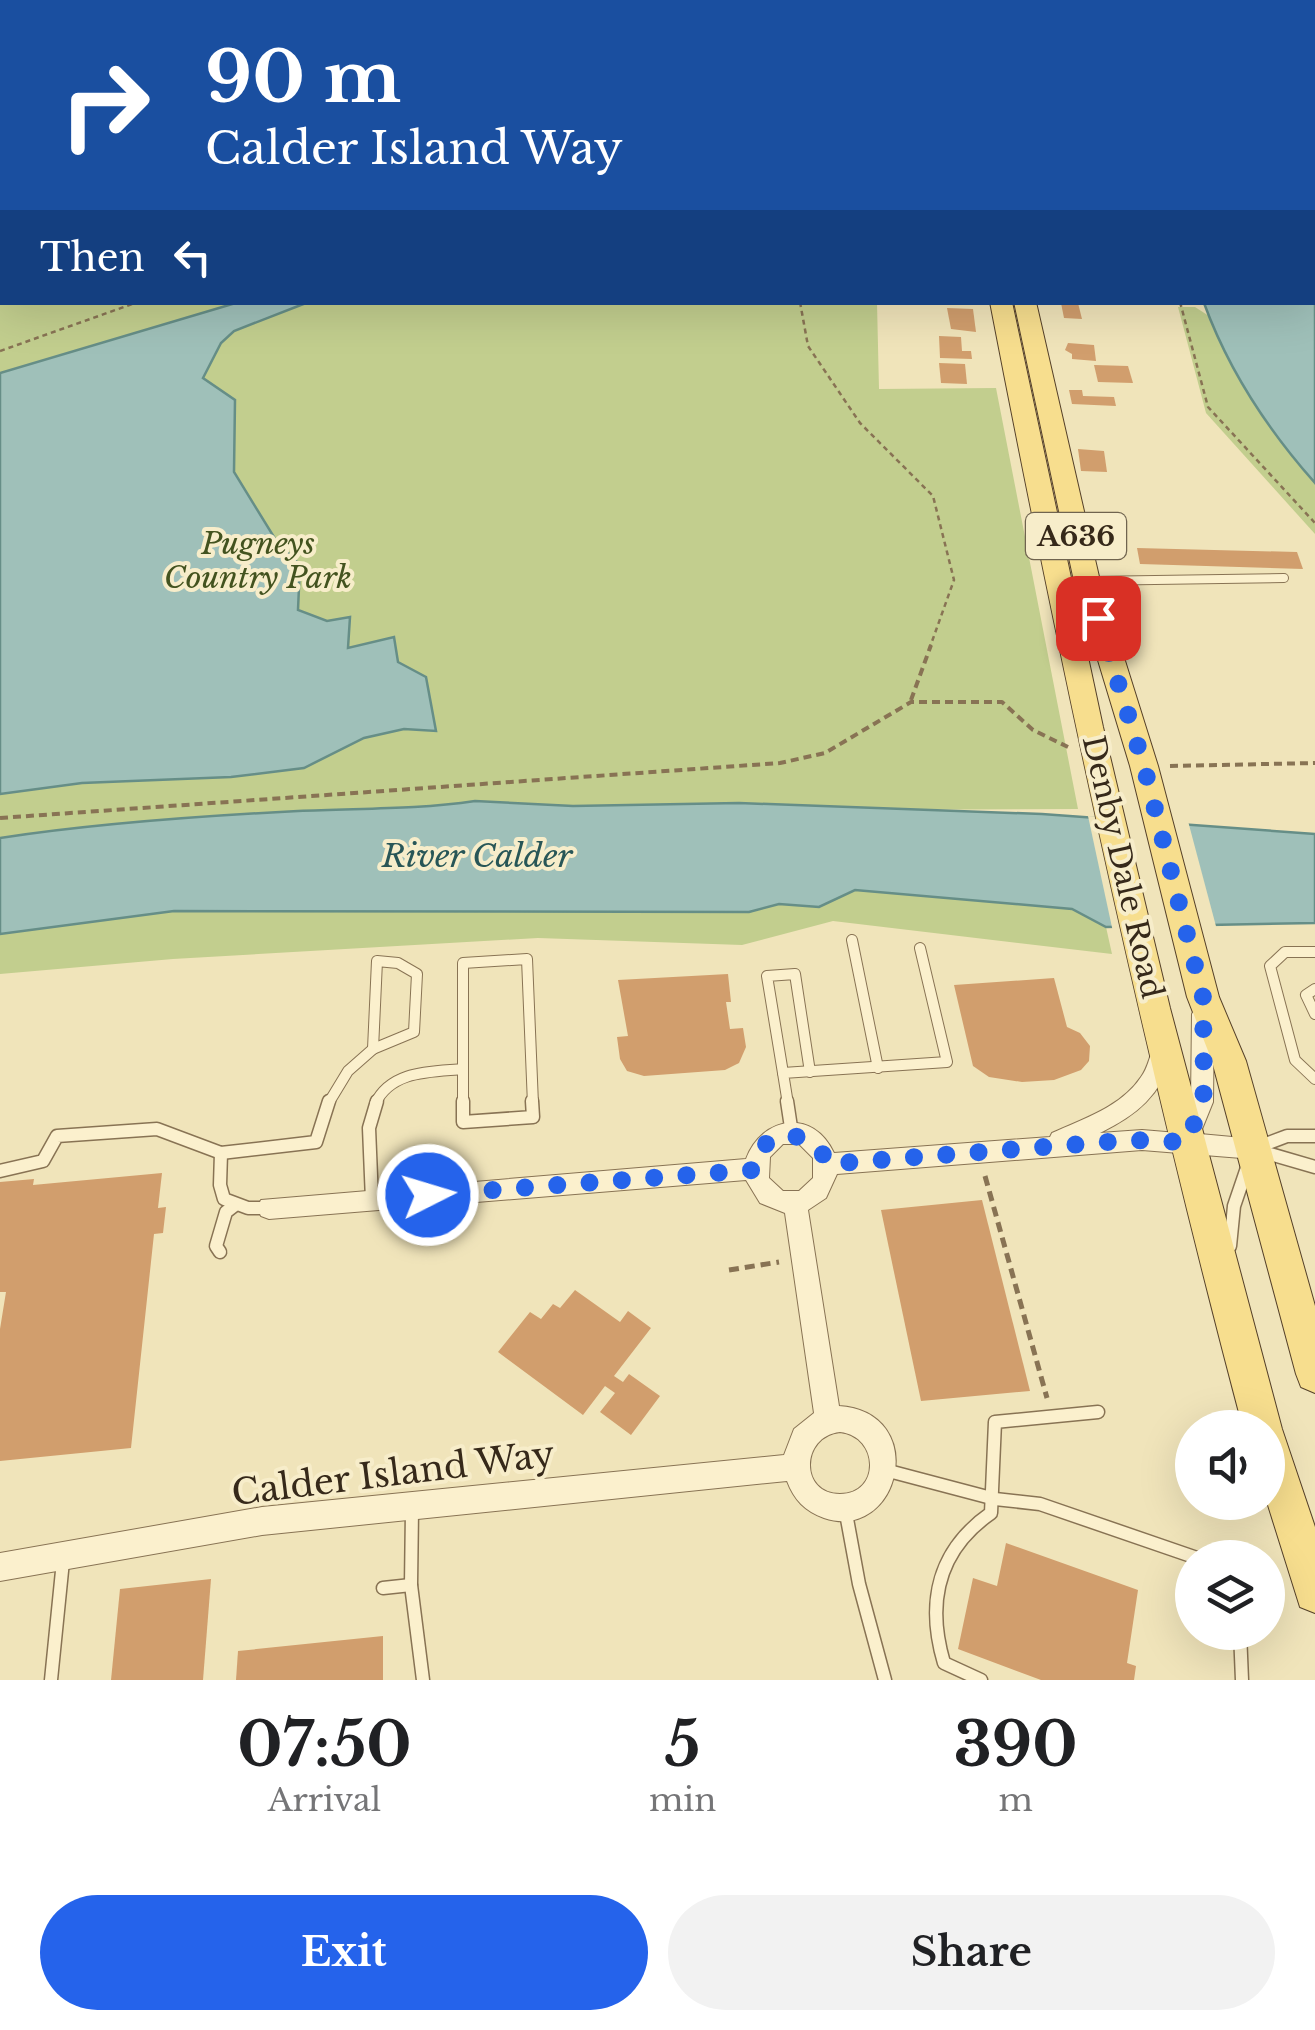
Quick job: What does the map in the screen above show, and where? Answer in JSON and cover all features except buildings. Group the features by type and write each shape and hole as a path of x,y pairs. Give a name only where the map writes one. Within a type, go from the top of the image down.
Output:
{"main road":[{"name":"Denby Dale Road","path":"1001,305 1162,1045 1258,1410"},
{"name":"Denby Dale Road","path":"1025,305 1087,581 1144,766 1203,997 1229,1061 1314,1362"},
{"path":"1285,1497 1309,1574"}],"street":[{"path":"1185,1142 1200,1112 1204,1091 1203,997"},
{"path":"1044,1147 1114,1115 1138,1099 1154,1079 1162,1045"},
{"path":"792,1134 816,1144 828,1164 828,1174 817,1193 795,1202 772,1196 757,1180 754,1170 760,1148 769,1140 792,1134"},
{"path":"828,1164 1142,1140 1254,1149"},
{"path":"270,1208 754,1170"},
{"path":"795,1202 828,1419"},
{"path":"842,1419 868,1431 877,1442 884,1470 873,1495 836,1507 812,1496 796,1467 800,1441 816,1424 842,1419"},
{"name":"Calder Island Way","path":"0,1567 262,1522 796,1467"}],"lane":[{"path":"1087,581 1284,578"},
{"path":"852,940 878,1068"},
{"path":"783,1073 948,1062 920,948"},
{"path":"1315,952 1285,952 1270,966 1296,1060 1315,1079"},
{"path":"528,959 533,1117 463,1122 463,1069 463,963 528,959"},
{"path":"0,1171 43,1161 58,1136 157,1129 221,1153 316,1142 322,1111 332,1088 360,1057 373,1049 394,1036 414,1032 417,974 398,962 377,961 373,1049"},
{"path":"792,1134 767,976 795,974 810,1072"},
{"path":"1315,989 1306,995 1315,1014"},
{"path":"372,1200 368,1112 380,1091 407,1076 463,1069"},
{"path":"1254,1149 1287,1136 1315,1136"},
{"path":"1254,1149 1315,1167"},
{"path":"1234,1327 1231,1218 1254,1149"},
{"path":"221,1153 220,1184 224,1199 235,1205 270,1208"},
{"path":"220,1252 216,1246 226,1212 235,1205"},
{"path":"982,1680 944,1663 934,1637 934,1610 939,1569 971,1525 991,1514 995,1498 995,1422 1098,1412"},
{"path":"884,1470 995,1498 1040,1504 1175,1550"},
{"path":"412,1504 411,1585 423,1680"},
{"path":"845,1507 859,1584 884,1680"},
{"path":"50,1680 64,1555"},
{"path":"383,1588 411,1585"},
{"path":"1241,1650 1242,1680"}],"path":[{"path":"0,351 130,305"},
{"path":"801,305 808,346 860,423 933,496 954,580 911,702"},
{"path":"1181,305 1208,407 1314,523"},
{"path":"0,818 604,778 794,761 826,753 911,702 1002,702 1032,730 1078,751 1098,753"},
{"path":"1144,766 1315,762"},
{"path":"979,1152 1052,1417"},
{"path":"729,1270 804,1257"}],"green space":[{"name":"Pugneys Country Park","path":"0,305 877,305 879,389 996,388 1078,809 314,812 0,861"},
{"path":"1178,307 1195,307 1212,318 1315,481 1315,534 1206,413"},
{"path":"855,890 1072,909 1106,927 1112,954 833,921 742,945 538,938 173,959 0,974 0,934 174,911 749,912 779,904 819,907"}],"water":[{"path":"229,305 301,305 234,331 221,343 203,378 235,400 234,472 277,542 300,565 298,610 327,621 350,617 348,648 394,637 398,662 426,677 436,731 404,729 364,738 304,768 231,777 82,783 0,794 0,373"},
{"path":"1205,305 1315,305 1315,483 1281,442 1225,352"},
{"name":"River Calder","path":"475,801 573,806 739,803 1042,814 1315,834 1315,923 1106,927 1072,909 855,890 819,907 779,904 749,912 174,911 0,934 0,838 186,818"}],"pier":[{"path":"1088,816 1188,821 1217,930 1113,932"}],"route":[{"path":"428,1195 754,1170 760,1148 769,1140 792,1134 816,1144 828,1164 1133,1140 1185,1142 1200,1112 1204,1091 1203,997 1144,766 1098,618"}]}
